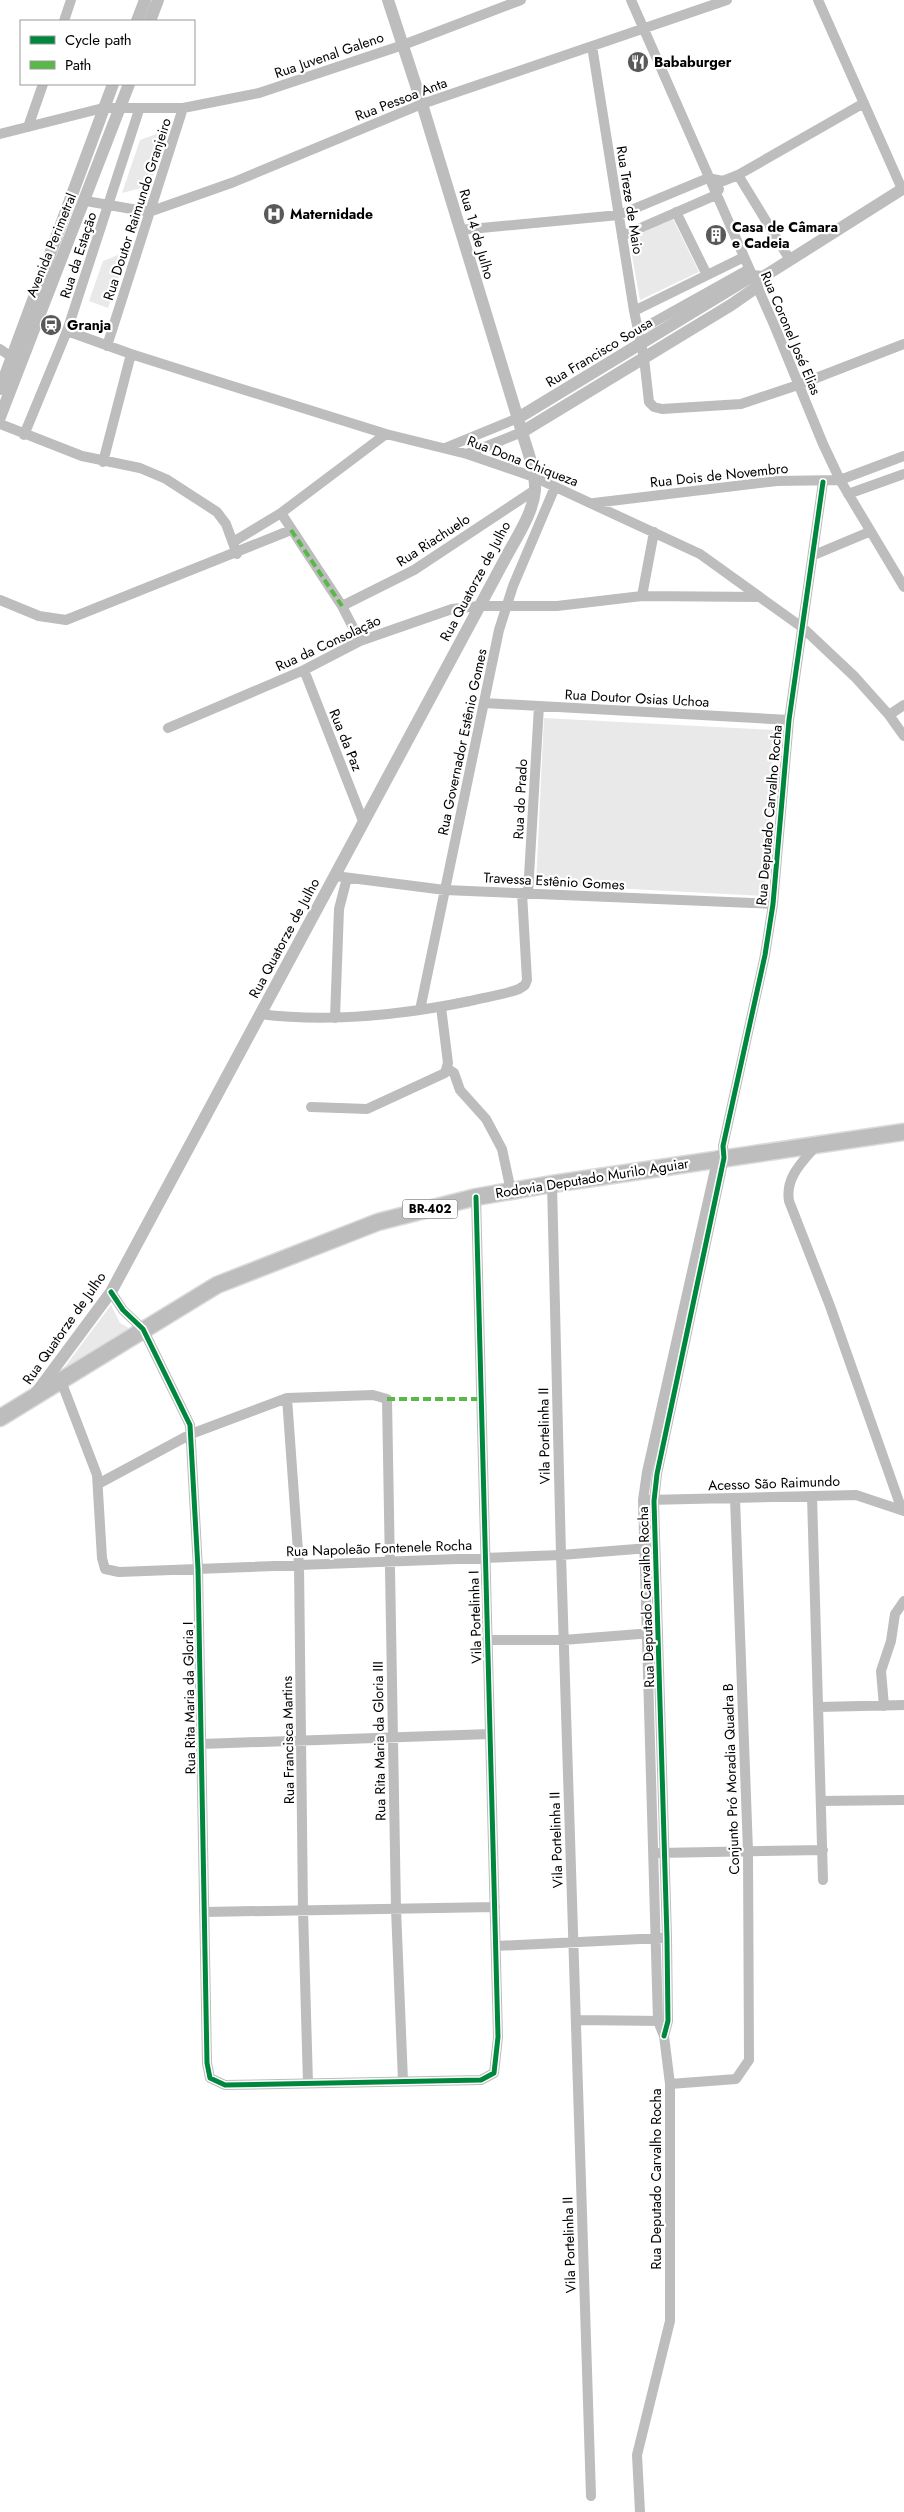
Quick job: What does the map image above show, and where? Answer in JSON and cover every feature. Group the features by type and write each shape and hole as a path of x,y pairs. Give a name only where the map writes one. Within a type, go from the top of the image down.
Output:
{"highway":[{"name":"Rodovia Deputado Murilo Aguiar","path":"0,1418 217,1285 291,1254 378,1222 476,1197 721,1154 817,1144 904,1132"}],"street":[{"path":"64,20 72,0"},
{"name":"Rua 14 de Julho","path":"388,0 422,104 518,418 534,484"},
{"name":"Rua Juvenal Galeno","path":"103,108 139,110 183,108 259,93 403,45 521,0"},
{"name":"Rua Coronel José Elias","path":"631,0 708,178 755,277 798,385 840,480 869,532 904,587"},
{"name":"Rua Pessoa Anta","path":"149,212 234,182 422,104 727,0"},
{"path":"818,0 903,188"},
{"path":"138,20 152,1"},
{"path":"150,20 152,1"},
{"name":"Rua Treze de Maio","path":"592,46 634,311 644,358 649,402 656,409 741,404 798,385 904,344"},
{"path":"28,127 43,85"},
{"name":"Avenida Perimetral","path":"0,417 33,314 103,108 113,85"},
{"name":"Avenida Perimetral","path":"0,389 5,353 33,314 86,201 129,85"},
{"path":"460,230 620,215 708,178 723,180 738,175 864,103"},
{"path":"0,134 103,108"},
{"name":"Rua Doutor Raimundo Granjeiro","path":"107,346 183,108"},
{"name":"Rua da Estação","path":"24,435 67,331 139,110"},
{"path":"738,175 790,260"},
{"path":"622,236 716,194 723,180"},
{"name":"Rua Francisco Sousa","path":"638,331 790,260 903,188"},
{"path":"86,201 149,212"},
{"path":"676,212 707,275"},
{"path":"634,311 744,257"},
{"name":"Rua Francisco Sousa","path":"467,454 522,432 644,358 696,319 729,299 755,277"},
{"name":"Rua Francisco Sousa","path":"445,448 518,418 640,345 696,319"},
{"name":"Rua Dona Chiqueza","path":"67,331 131,354 386,434 467,454 534,484 555,487 593,503 700,554 803,628 855,677 889,715 904,736"},
{"path":"103,462 131,354"},
{"path":"581,380 588,392"},
{"path":"0,424 24,435 103,462 140,468 166,480 217,512 226,524 237,554"},
{"path":"233,542 281,513 386,434"},
{"name":"Rua Dois de Novembro","path":"593,503 777,481 824,482 840,480 904,456"},
{"path":"848,494 904,474"},
{"name":"Rua Deputado Carvalho Rocha","path":"640,2512 637,2454 670,2321 670,2084 663,2021 648,1500 684,1322 765,955 773,904 789,720 824,482"},
{"name":"Rua Quatorze de Julho","path":"32,1399 111,1292 260,1014 341,877 363,820 526,518 534,484"},
{"name":"Rua Riachuelo","path":"342,606 414,570 534,484"},
{"name":"Rua Governador Estênio Gomes","path":"420,1010 506,605 555,487"},
{"path":"281,513 342,606 360,641"},
{"path":"0,600 39,616 66,620 237,554 291,530"},
{"path":"642,596 654,532"},
{"path":"814,554 869,532"},
{"name":"Rua da Consolação","path":"168,728 304,670 360,641 452,609 506,605 557,606 642,596 760,597"},
{"name":"Rua da Paz","path":"304,670 363,820"},
{"name":"Rua Doutor Osias Uchoa","path":"484,704 789,720"},
{"path":"889,715 904,705"},
{"name":"Rua do Prado","path":"440,1007 511,992 525,985 527,967 525,893 539,706"},
{"path":"335,1018 341,877"},
{"name":"Travessa Estênio Gomes","path":"341,877 446,890 773,904"},
{"path":"260,1014 335,1018 440,1007 448,1069"},
{"path":"311,1107 367,1109 438,1078 448,1069"},
{"path":"448,1069 454,1073 460,1090 486,1119 502,1149 511,1191"},
{"path":"817,1144 792,1177 788,1186 789,1201 830,1306 903,1511"},
{"name":"Vila Portelinha II","path":"552,1184 563,1640 591,2496"},
{"name":"Vila Portelinha I","path":"402,2081 482,2080 494,2073 498,2037 476,1197"},
{"path":"111,1292 123,1310 143,1329"},
{"name":"Rua Rita Maria da Gloria I","path":"143,1329 190,1425 191,1434 198,1569 206,2063 210,2078 225,2085 308,2083"},
{"path":"61,1381 88,1448 98,1484 191,1434 287,1398"},
{"name":"Rua Rita Maria da Gloria III","path":"287,1398 373,1395 387,1399 392,1737 402,2081"},
{"name":"Rua Francisca Martins","path":"287,1398 299,1565 303,1910 308,2083"},
{"name":"Rua Napoleão Fontenele Rocha","path":"98,1484 102,1558 105,1569 119,1572 561,1555 650,1548"},
{"name":"Acesso São Raimundo","path":"648,1500 856,1495 903,1511"},
{"path":"812,1496 823,1880"},
{"name":"Conjunto Pró Moradia Quadra B","path":"670,2084 736,2079 749,2060 748,1851 735,1498"},
{"path":"884,1706 882,1671 891,1641 894,1614 904,1601"},
{"path":"487,1640 563,1640 653,1633"},
{"path":"818,1708 904,1706"},
{"path":"201,1744 490,1734"},
{"path":"821,1801 904,1800"},
{"path":"659,1853 822,1850"},
{"path":"204,1912 495,1907"},
{"path":"496,1946 573,1944 662,1938"},
{"path":"576,2020 663,2021"},
{"path":"308,2083 402,2081"}],"shaded area":[{"path":"170,129 149,186 122,193 140,140"},
{"path":"673,219 699,272 640,300 629,239"},
{"path":"128,251 108,308 89,301 103,261"},
{"path":"544,718 774,730 765,896 536,884"},
{"path":"111,1305 120,1323 134,1331 61,1372"}],"marked path":[{"path":"291,530 342,606"},
{"path":"387,1399 481,1399"}],"cycle path":[{"path":"664,2036 668,2021 667,1938 654,1501 657,1474 724,1158 723,1146 765,955 773,904 789,720 823,482"},
{"path":"111,1292 123,1310 143,1329 190,1425 198,1569 207,2063 210,2078 225,2085 481,2080 494,2073 498,2037 476,1197"}],"place":[{"name":"Bababurger","path":"638,62"},
{"name":"Maternidade","path":"274,214"},
{"name":"Casa de Câmara e Cadeia","path":"716,235"},
{"name":"Granja","path":"51,325"}]}
